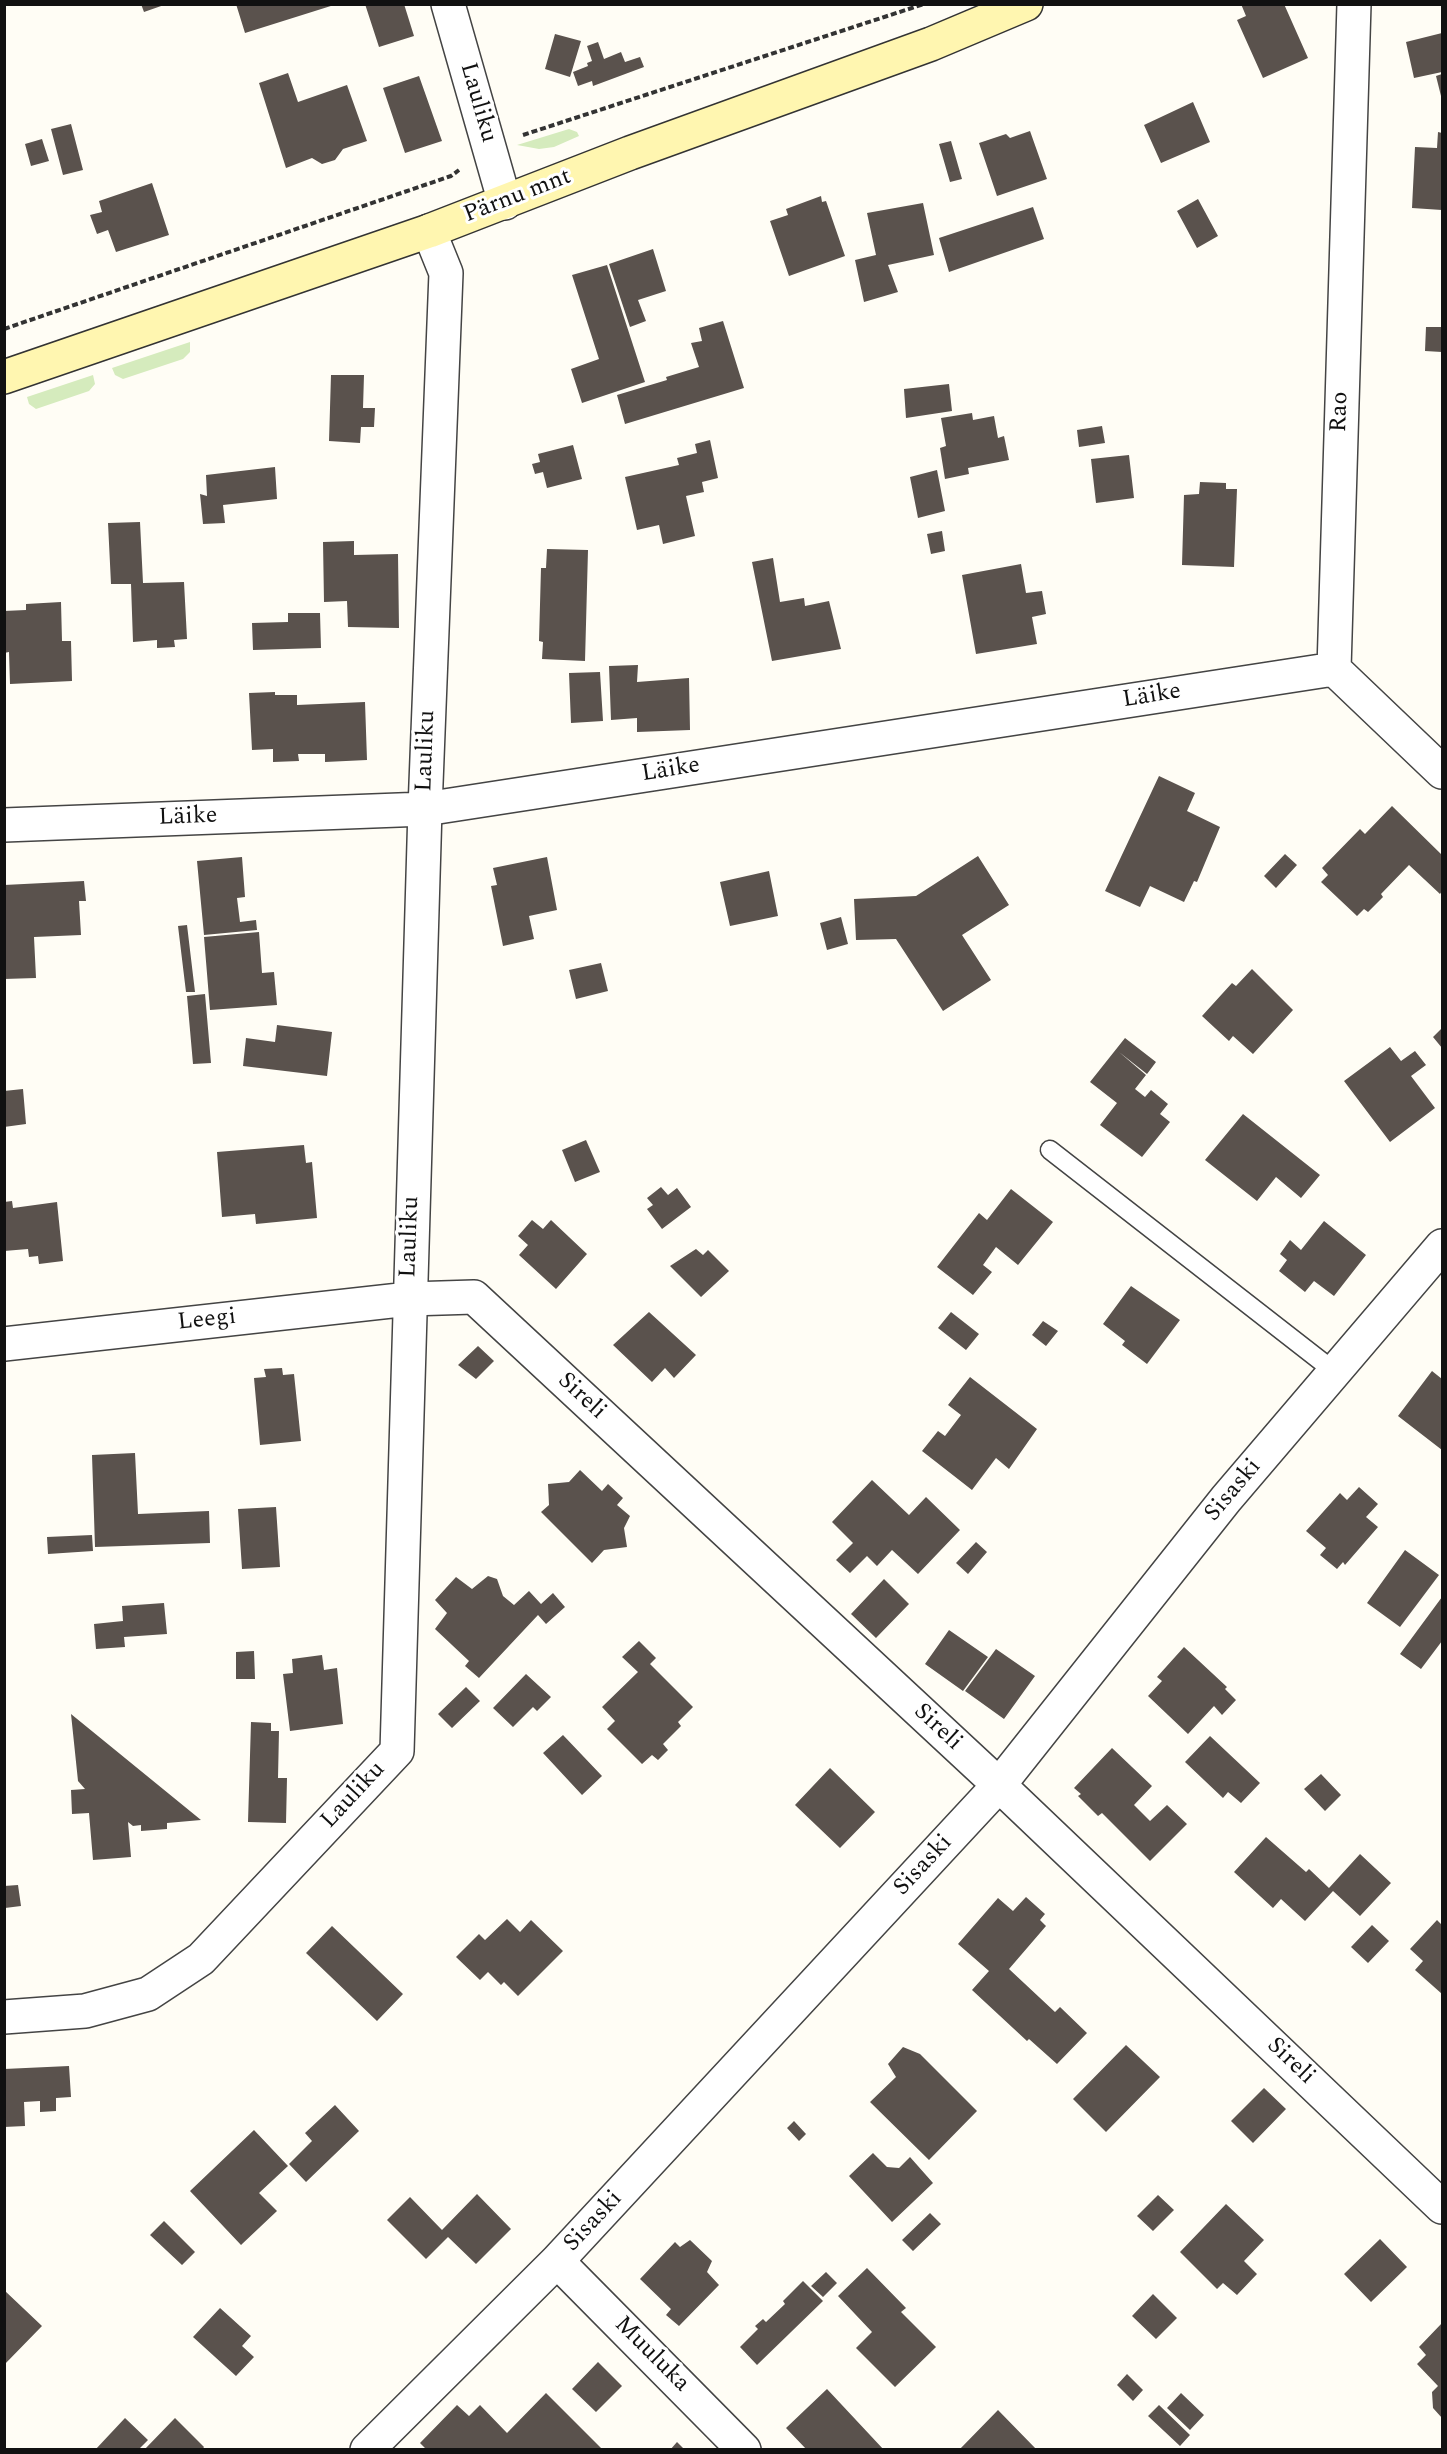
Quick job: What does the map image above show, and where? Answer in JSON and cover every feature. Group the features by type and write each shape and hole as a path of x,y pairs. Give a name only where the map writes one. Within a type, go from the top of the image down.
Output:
{"main road":[{"name":"Pärnu mnt","path":"4,377 429,231 630,153 930,44 1026,4"}],"street":[{"name":"Lauliku","path":"448,4 505,202"},
{"name":"Rao","path":"1334,669 1353,4"},
{"name":"Lauliku","path":"4,2017 85,2011 148,1995 201,1959 397,1751 425,809 446,273 429,231"},
{"path":"1334,669 1443,772"},
{"name":"Läike","path":"4,825 425,809 1334,669"},
{"name":"Sisaski","path":"367,2450 557,2261 999,1785 1226,1499 1443,1246"},
{"name":"Sireli","path":"409,1299 474,1297 999,1785 1443,2207"},
{"name":"Leegi","path":"4,1344 409,1299"},
{"name":"Muuluka","path":"557,2261 744,2450"}],"lane":[{"path":"1050,1150 1335,1372"}],"path":[{"path":"541,128 924,4"},
{"path":"4,329 451,176"}],"green space":[{"path":"569,129 577,132 579,136 554,147 539,149 517,145"},
{"path":"190,342 190,352 183,359 123,379 115,375 112,368"},
{"path":"93,375 95,384 89,391 36,409 29,404 27,397"}],"building":[{"path":"141,4 164,4 164,5 144,12"},
{"path":"236,4 334,4 334,5 245,33"},
{"path":"365,4 404,4 414,36 379,47"},
{"path":"1241,4 1284,4 1308,58 1263,78 1237,20 1246,16"},
{"path":"1442,33 1442,72 1414,78 1406,42"},
{"path":"555,34 581,41 570,77 545,69"},
{"path":"598,42 604,59 621,52 625,62 640,57 644,67 593,86 592,81 578,86 573,72 588,66 587,63 592,61 587,46"},
{"path":"288,73 298,102 347,85 367,141 343,149 335,160 322,164 312,158 286,168 259,83"},
{"path":"1442,74 1442,100 1436,76"},
{"path":"419,76 442,141 405,153 383,88"},
{"path":"1193,102 1210,142 1161,163 1144,125"},
{"path":"71,124 83,170 63,175 51,129"},
{"path":"1030,131 1047,179 997,196 979,143 1006,134 1010,138"},
{"path":"1438,132 1442,133 1442,210 1412,208 1415,147 1437,148"},
{"path":"42,139 49,161 31,166 25,144"},
{"path":"951,141 962,179 950,182 939,144"},
{"path":"152,183 169,235 116,252 108,230 97,234 90,215 102,212 99,201"},
{"path":"821,196 822,202 826,201 845,256 789,276 770,221 788,215 786,209"},
{"path":"1198,199 1218,236 1197,248 1177,211"},
{"path":"923,203 934,255 888,265 898,292 864,302 855,260 876,255 867,213"},
{"path":"1033,207 1044,239 949,272 939,238"},
{"path":"653,249 666,291 638,300 646,321 630,327 609,264"},
{"path":"607,265 645,382 582,403 571,369 599,359 572,275"},
{"path":"723,321 744,388 625,424 617,395 667,380 666,377 699,367 691,343 702,341 699,328"},
{"path":"1426,327 1442,327 1442,352 1425,351"},
{"path":"331,375 364,375 363,408 375,408 374,427 361,427 360,443 329,441"},
{"path":"949,384 952,411 906,418 904,389"},
{"path":"972,413 973,420 994,416 998,438 1004,436 1009,460 968,468 969,474 945,479 940,448 946,446 941,418"},
{"path":"1102,426 1105,443 1079,447 1077,430"},
{"path":"710,440 718,478 702,482 704,492 686,496 695,536 663,544 659,525 637,530 625,477 679,465 677,458 697,453 695,444"},
{"path":"573,445 582,479 547,488 543,472 535,474 532,464 540,462 538,454"},
{"path":"1129,455 1134,498 1096,503 1091,459"},
{"path":"275,467 277,499 223,505 225,523 203,524 200,494 207,496 206,475"},
{"path":"937,470 945,511 918,518 910,477"},
{"path":"1200,482 1226,483 1226,489 1237,489 1234,567 1182,565 1184,495 1199,494"},
{"path":"140,522 143,583 184,582 187,639 174,640 175,647 157,648 157,640 133,642 131,584 111,584 108,523"},
{"path":"942,531 945,551 931,554 927,534"},
{"path":"354,541 354,555 398,554 399,628 348,627 347,601 324,602 323,542"},
{"path":"547,549 588,550 585,661 542,659 543,642 539,641 541,568 546,568"},
{"path":"773,558 780,602 804,598 805,606 829,601 841,649 772,661 752,562"},
{"path":"1021,564 1026,593 1042,591 1046,614 1032,617 1037,644 976,654 962,575"},
{"path":"61,602 62,641 71,641 72,681 10,684 9,652 4,653 4,611 26,610 26,604"},
{"path":"288,613 320,613 321,648 253,650 252,623 288,622"},
{"path":"638,665 637,682 689,678 690,730 637,732 637,718 611,720 609,666"},
{"path":"600,672 603,721 571,723 569,673"},
{"path":"275,692 275,695 297,695 297,705 365,702 367,760 325,762 325,754 298,754 299,761 273,762 273,749 252,750 249,693"},
{"path":"1159,776 1195,793 1187,811 1220,827 1197,882 1194,881 1184,902 1150,886 1140,907 1105,891"},
{"path":"1392,806 1442,855 1442,891 1440,894 1409,865 1381,894 1383,897 1368,912 1364,909 1357,916 1321,882 1328,875 1322,868 1360,829 1365,834"},
{"path":"1285,854 1297,865 1276,888 1264,876"},
{"path":"978,856 1009,905 962,935 991,980 943,1011 896,939 856,940 854,899 916,896"},
{"path":"242,857 245,897 237,898 240,922 256,920 257,930 204,935 197,861"},
{"path":"547,857 557,910 529,916 534,939 503,946 491,886 497,885 493,868"},
{"path":"769,871 778,916 730,926 720,882"},
{"path":"84,881 86,901 79,901 81,935 34,937 36,978 4,979 4,885"},
{"path":"841,917 848,944 827,950 820,923"},
{"path":"187,925 195,992 186,992 178,926"},
{"path":"259,932 262,973 274,972 277,1005 210,1010 204,937"},
{"path":"601,963 608,991 576,999 569,970"},
{"path":"1252,969 1293,1010 1253,1054 1233,1036 1229,1041 1202,1016 1232,983 1236,986"},
{"path":"205,994 211,1063 193,1064 187,996"},
{"path":"277,1025 332,1032 327,1076 243,1066 246,1038 275,1042"},
{"path":"1442,1028 1442,1048 1433,1037"},
{"path":"1125,1038 1156,1062 1147,1074 1119,1052 1146,1075 1135,1089 1145,1097 1151,1090 1168,1104 1160,1114 1170,1122 1142,1157 1100,1125 1117,1103 1090,1082"},
{"path":"1390,1047 1401,1061 1415,1051 1426,1065 1411,1076 1435,1108 1390,1142 1344,1081"},
{"path":"23,1089 26,1124 4,1127 4,1091"},
{"path":"1243,1114 1320,1175 1301,1198 1276,1177 1257,1201 1205,1160"},
{"path":"586,1140 600,1172 575,1182 562,1150"},
{"path":"304,1145 306,1163 312,1162 317,1218 256,1224 255,1214 222,1217 217,1152"},
{"path":"661,1187 668,1195 677,1188 691,1207 662,1229 647,1209 653,1205 647,1198"},
{"path":"1011,1189 1053,1222 1018,1265 996,1247 983,1265 992,1272 973,1295 937,1267 979,1213 987,1220"},
{"path":"12,1201 13,1208 57,1202 63,1261 39,1264 38,1256 29,1257 28,1249 4,1251 4,1202"},
{"path":"532,1220 543,1229 551,1220 587,1254 556,1289 519,1255 528,1245 518,1236"},
{"path":"1324,1221 1366,1255 1334,1296 1314,1281 1305,1292 1279,1271 1287,1260 1280,1254 1290,1240 1301,1250"},
{"path":"696,1249 703,1255 708,1250 729,1271 701,1297 670,1266"},
{"path":"1131,1286 1180,1320 1147,1364 1122,1345 1125,1341 1103,1324"},
{"path":"649,1312 696,1355 674,1378 665,1368 652,1382 613,1345"},
{"path":"951,1312 979,1334 966,1350 938,1328"},
{"path":"1043,1321 1058,1331 1046,1346 1032,1335"},
{"path":"478,1346 494,1361 476,1379 458,1365"},
{"path":"282,1368 283,1375 294,1374 301,1441 260,1445 254,1378 266,1377 264,1369"},
{"path":"1432,1371 1442,1379 1442,1450 1398,1416"},
{"path":"970,1377 1037,1429 1009,1469 996,1458 972,1490 922,1451 938,1431 945,1436 961,1415 948,1405"},
{"path":"135,1453 138,1514 209,1511 210,1543 95,1547 92,1455"},
{"path":"580,1470 602,1491 608,1484 623,1498 617,1505 630,1516 624,1528 627,1547 604,1550 592,1563 541,1512 549,1505 548,1484 569,1482"},
{"path":"872,1480 909,1515 926,1497 960,1530 918,1574 892,1550 877,1566 867,1556 850,1573 836,1560 853,1543 832,1522"},
{"path":"1359,1487 1378,1504 1366,1517 1378,1527 1345,1565 1343,1562 1337,1569 1320,1555 1326,1548 1306,1531 1340,1493 1347,1500"},
{"path":"276,1507 280,1567 242,1569 238,1509"},
{"path":"92,1535 93,1551 48,1554 47,1537"},
{"path":"976,1542 987,1552 968,1574 956,1563"},
{"path":"1405,1550 1439,1575 1400,1627 1367,1603"},
{"path":"488,1576 497,1579 503,1596 514,1605 529,1591 541,1604 553,1593 565,1607 546,1624 538,1615 479,1678 465,1666 469,1661 435,1629 447,1613 435,1600 456,1577 472,1589"},
{"path":"884,1579 909,1604 876,1638 851,1614"},
{"path":"1442,1597 1442,1641 1421,1669 1400,1654"},
{"path":"164,1603 167,1634 124,1637 125,1647 96,1649 94,1624 123,1621 122,1606"},
{"path":"949,1630 988,1657 963,1691 925,1664"},
{"path":"639,1641 656,1658 650,1664 693,1707 678,1722 681,1726 663,1744 668,1750 658,1760 652,1755 642,1764 607,1729 615,1721 602,1707 638,1672 622,1657"},
{"path":"1184,1647 1227,1687 1225,1689 1236,1700 1222,1715 1214,1706 1188,1734 1148,1696 1162,1681 1157,1677"},
{"path":"996,1649 1035,1676 1004,1719 965,1691"},
{"path":"254,1651 255,1679 236,1679 236,1652"},
{"path":"322,1655 324,1670 337,1668 343,1724 290,1731 283,1674 293,1673 292,1659"},
{"path":"526,1674 551,1697 537,1711 533,1707 513,1727 493,1708"},
{"path":"466,1687 480,1701 452,1728 438,1714"},
{"path":"71,1714 201,1820 167,1823 167,1829 141,1831 141,1825 133,1826 128,1822 131,1857 93,1860 89,1813 72,1814 71,1790 85,1789 78,1781"},
{"path":"251,1722 271,1723 271,1731 279,1731 278,1778 287,1778 286,1823 248,1822"},
{"path":"563,1735 602,1776 582,1795 543,1753"},
{"path":"1210,1736 1260,1783 1241,1803 1228,1792 1223,1798 1185,1762"},
{"path":"1112,1748 1152,1786 1134,1805 1150,1821 1167,1805 1187,1824 1150,1861 1102,1813 1098,1816 1078,1796 1081,1794 1074,1788"},
{"path":"830,1768 875,1812 840,1848 795,1805"},
{"path":"1321,1774 1341,1795 1325,1811 1304,1789"},
{"path":"1266,1837 1306,1872 1309,1869 1329,1888 1360,1854 1391,1883 1360,1916 1333,1891 1305,1921 1281,1899 1273,1908 1234,1872"},
{"path":"18,1885 21,1906 5,1908 4,1886"},
{"path":"1026,1897 1045,1914 1040,1920 1046,1926 1009,1969 1055,2012 1060,2007 1087,2033 1057,2064 1029,2039 1027,2041 972,1990 989,1971 958,1944 998,1898 1013,1911"},
{"path":"507,1919 520,1932 531,1920 563,1951 518,1996 504,1982 501,1985 488,1972 480,1980 456,1957 479,1934 485,1940"},
{"path":"1437,1920 1442,1925 1442,1994 1415,1970 1423,1961 1410,1949"},
{"path":"1372,1925 1389,1941 1368,1963 1351,1947"},
{"path":"332,1926 403,1994 377,2021 306,1953"},
{"path":"1126,2045 1160,2077 1106,2132 1073,2099"},
{"path":"903,2047 920,2054 977,2111 929,2160 870,2102 896,2077 888,2064"},
{"path":"69,2066 71,2097 56,2098 56,2111 40,2112 40,2101 24,2102 25,2126 4,2127 4,2069"},
{"path":"1264,2088 1286,2109 1253,2143 1231,2121"},
{"path":"335,2105 359,2131 306,2182 289,2164 312,2141 305,2133"},
{"path":"794,2121 806,2134 799,2141 787,2128"},
{"path":"254,2130 288,2166 259,2193 277,2211 241,2245 190,2191"},
{"path":"873,2153 887,2167 899,2168 910,2157 933,2183 892,2222 849,2176"},
{"path":"477,2194 511,2229 476,2264 448,2237 426,2259 387,2220 410,2197 442,2230"},
{"path":"1158,2195 1174,2210 1153,2231 1137,2216"},
{"path":"1226,2204 1264,2240 1244,2261 1257,2274 1237,2295 1223,2283 1217,2289 1180,2252"},
{"path":"930,2213 941,2224 913,2251 902,2240"},
{"path":"164,2221 195,2252 182,2265 150,2235"},
{"path":"1380,2239 1407,2267 1371,2302 1344,2274"},
{"path":"690,2240 712,2261 707,2272 719,2285 679,2326 666,2315 671,2309 640,2279 675,2242 680,2247"},
{"path":"867,2268 906,2308 901,2312 936,2347 895,2387 856,2348 872,2332 838,2296"},
{"path":"826,2272 837,2283 823,2297 811,2286"},
{"path":"803,2281 823,2301 757,2365 740,2347 758,2329 755,2326 763,2319 766,2322 785,2304 783,2301"},
{"path":"4,2290 42,2326 4,2365"},
{"path":"1153,2294 1177,2318 1156,2339 1132,2316"},
{"path":"220,2308 251,2336 242,2346 254,2357 236,2376 193,2337"},
{"path":"1442,2323 1442,2418 1433,2408 1432,2392 1438,2386 1417,2364 1426,2355 1419,2347"},
{"path":"598,2362 622,2386 596,2412 572,2389"},
{"path":"1127,2374 1143,2390 1133,2401 1117,2385"},
{"path":"827,2389 884,2450 807,2450 786,2428"},
{"path":"546,2393 603,2450 427,2450 420,2443 457,2405 469,2416 480,2405 507,2433"},
{"path":"1181,2393 1204,2415 1190,2430 1167,2408"},
{"path":"1159,2405 1190,2435 1180,2446 1148,2416"},
{"path":"998,2410 1037,2450 959,2450"},
{"path":"125,2418 148,2440 138,2450 95,2450"},
{"path":"175,2418 204,2447 202,2450 144,2450"},
{"path":"677,2442 685,2450 670,2450"}]}
